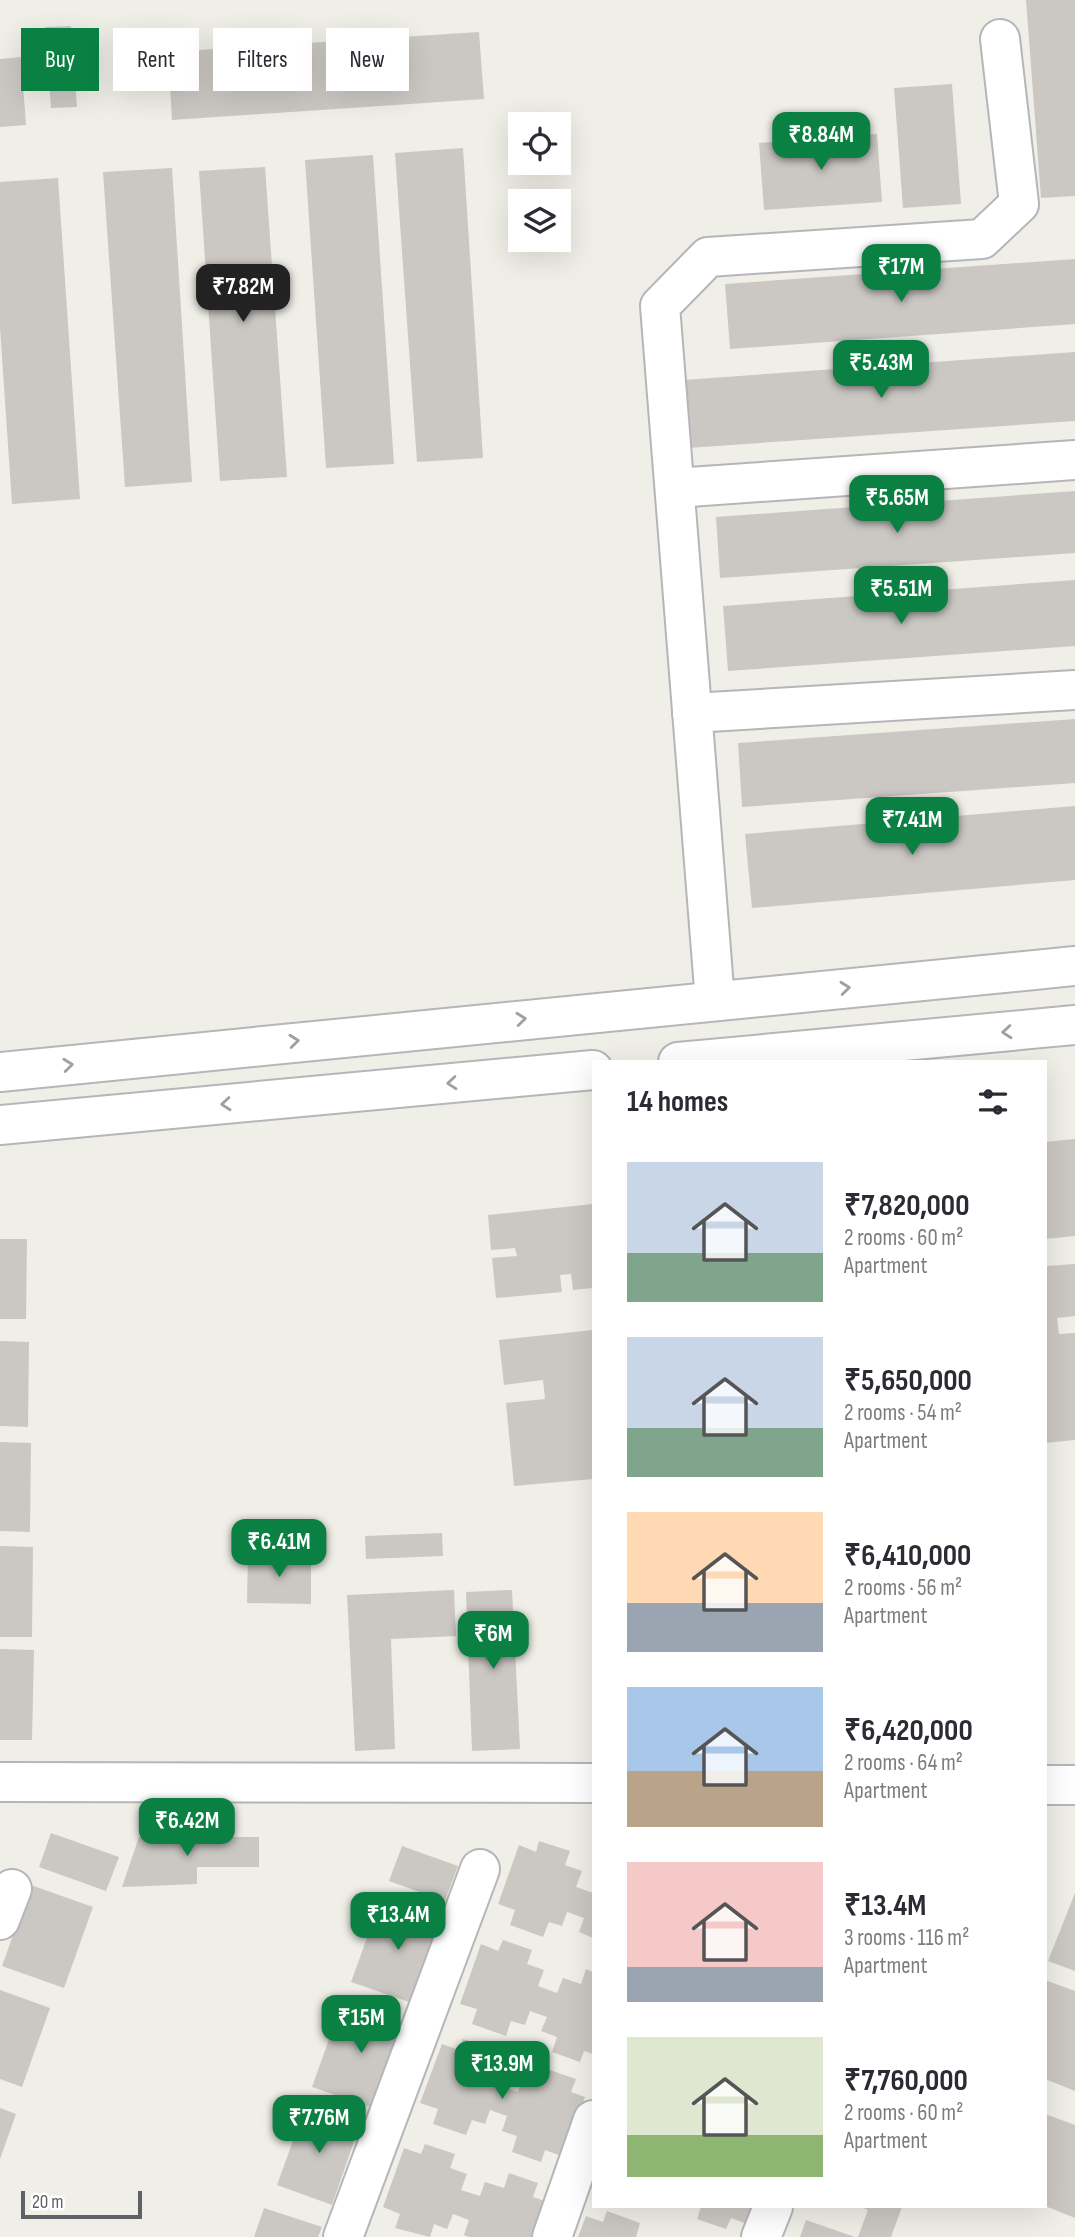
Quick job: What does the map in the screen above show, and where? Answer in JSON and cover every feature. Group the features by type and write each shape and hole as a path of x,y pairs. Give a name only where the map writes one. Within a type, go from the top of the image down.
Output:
{"street":[{"path":"715,1001 660,306 708,257 982,239 1019,204 1000,39"},
{"path":"675,488 1075,460"},
{"path":"692,713 1075,690"},
{"path":"0,1072 1075,966"},
{"path":"805,992 812,1050"},
{"path":"700,1060 1075,1025"},
{"path":"0,1125 592,1070"},
{"path":"0,1782 592,1783"},
{"path":"1047,1785 1075,1785"},
{"path":"343,2237 480,1869"},
{"path":"552,2237 592,2123"},
{"path":"761,2237 773,2208"}],"building":[{"path":"1026,0 1075,0 1075,196 1041,198"},
{"path":"71,26 71,28 45,28"},
{"path":"479,32 484,99 172,120 170,91 199,91 199,50 213,49 213,91 312,91 312,43 326,42 326,91 409,91 409,37"},
{"path":"21,57 21,91 24,91 26,125 0,127 0,59"},
{"path":"952,84 961,204 903,208 894,88"},
{"path":"50,91 76,91 77,107 51,108"},
{"path":"877,134 882,202 764,210 759,143"},
{"path":"463,148 483,458 417,462 395,153"},
{"path":"373,155 394,464 326,468 305,160"},
{"path":"265,167 287,477 220,481 199,171"},
{"path":"172,168 192,482 125,487 103,172"},
{"path":"58,178 80,499 12,504 0,328 0,182"},
{"path":"1075,259 1075,324 730,349 725,284"},
{"path":"1075,352 1075,421 688,448 683,380"},
{"path":"1075,491 1075,553 720,578 716,517"},
{"path":"1075,580 1075,646 728,671 723,606"},
{"path":"1075,719 1075,783 742,807 738,743"},
{"path":"1075,806 1075,880 752,908 745,834"},
{"path":"1075,1139 1075,1236 1047,1239 1047,1142"},
{"path":"592,1204 592,1288 573,1290 571,1274 560,1275 562,1292 496,1298 492,1258 517,1256 515,1248 491,1250 488,1215"},
{"path":"0,1239 27,1239 26,1319 0,1319"},
{"path":"1075,1264 1075,1316 1057,1318 1059,1334 1075,1333 1075,1440 1047,1443 1047,1266"},
{"path":"592,1330 592,1479 514,1486 506,1403 545,1399 543,1380 504,1385 499,1340"},
{"path":"0,1341 29,1342 28,1427 0,1426"},
{"path":"0,1442 31,1443 30,1532 0,1531"},
{"path":"442,1533 443,1556 366,1559 365,1536"},
{"path":"0,1546 33,1547 32,1637 0,1637"},
{"path":"248,1553 311,1554 311,1604 247,1603"},
{"path":"454,1590 456,1636 391,1639 395,1749 355,1751 347,1595"},
{"path":"512,1590 520,1749 472,1751 466,1592"},
{"path":"0,1649 34,1650 32,1740 0,1740"},
{"path":"51,1833 119,1857 106,1891 39,1867"},
{"path":"139,1837 259,1837 259,1867 197,1867 197,1884 122,1887"},
{"path":"539,1841 570,1851 565,1865 582,1871 576,1887 592,1893 592,1938 579,1932 584,1918 567,1912 562,1926 549,1922 543,1937 510,1925 515,1910 498,1904 519,1845 536,1852"},
{"path":"402,1846 458,1866 445,1901 389,1881"},
{"path":"31,1885 93,1907 64,1988 2,1966"},
{"path":"1075,1893 1075,1971 1048,1961"},
{"path":"381,1899 445,1921 415,2004 351,1982"},
{"path":"503,1940 532,1950 527,1964 544,1970 538,1986 557,1993 563,1978 581,1984 586,1969 592,1972 592,2054 584,2051 580,2062 552,2052 557,2037 541,2031 547,2017 530,2011 525,2025 511,2021 506,2036 472,2024 477,2009 460,2004 481,1944 498,1951"},
{"path":"1047,1981 1075,1991 1075,2091 1047,2080"},
{"path":"0,1990 50,2008 22,2087 0,2079"},
{"path":"343,2000 410,2024 379,2110 312,2087"},
{"path":"463,2039 493,2049 488,2063 505,2069 499,2086 518,2092 523,2077 541,2084 547,2069 576,2079 571,2092 585,2097 564,2157 545,2150 541,2162 512,2152 517,2136 502,2131 507,2116 490,2110 485,2124 472,2120 466,2135 433,2124 438,2109 420,2103 442,2044 459,2050"},
{"path":"306,2105 360,2124 332,2205 277,2185"},
{"path":"0,2108 16,2114 0,2159"},
{"path":"1047,2115 1075,2125 1075,2218 1047,2207"},
{"path":"425,2144 455,2154 450,2168 467,2174 461,2190 480,2196 485,2182 504,2188 509,2173 538,2183 533,2197 548,2202 535,2237 469,2237 464,2235 469,2220 453,2214 447,2229 434,2224 430,2237 395,2228 400,2214 383,2207 404,2148 421,2154"},
{"path":"264,2208 322,2227 318,2237 254,2237"},
{"path":"701,2208 756,2208 750,2225 731,2218 726,2229 697,2219"},
{"path":"863,2208 902,2208 891,2237 858,2237 868,2210"},
{"path":"607,2211 640,2223 636,2237 578,2237 586,2216 603,2222"},
{"path":"806,2220 855,2237 800,2237"}]}
